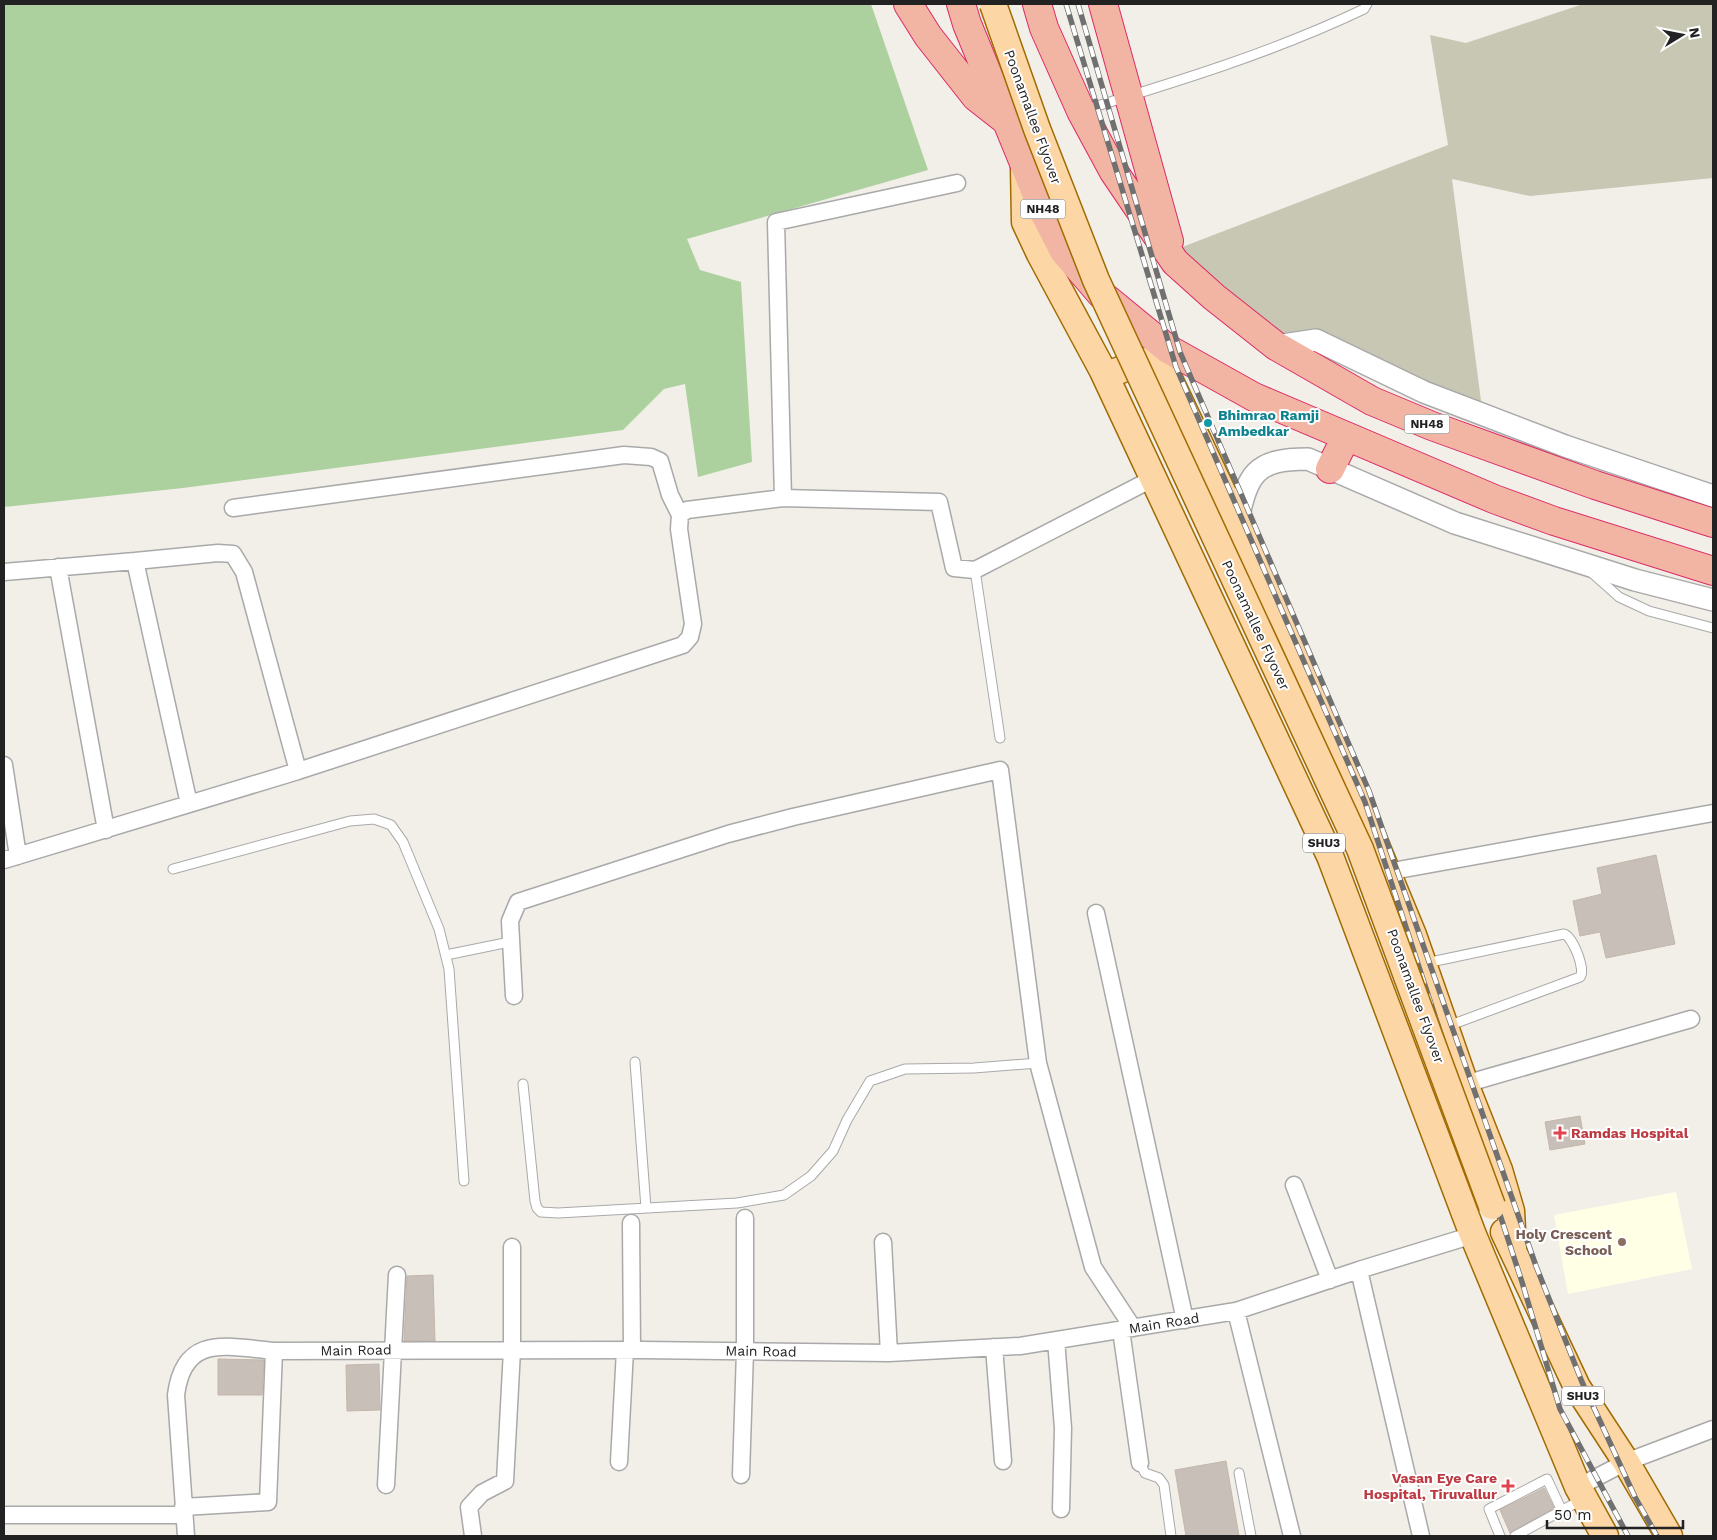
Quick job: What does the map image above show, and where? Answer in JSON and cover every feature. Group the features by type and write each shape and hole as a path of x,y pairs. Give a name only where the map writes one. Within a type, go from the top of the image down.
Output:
{"highway":[{"path":"908,4 928,36 976,97 1006,120"},
{"name":"NH48","path":"1037,4 1044,28 1081,110 1114,172 1175,262 1214,297 1276,346 1372,401 1432,426 1595,485 1713,523"},
{"path":"1103,4 1175,262"},
{"name":"NH48","path":"960,11 1044,212 1064,251 1101,294 1168,348 1214,376 1254,397 1346,437 1554,521 1713,571"},
{"path":"1330,469 1346,437"}],"main road":[{"name":"Poonamallee Flyover","path":"993,4 1037,130 1096,280 1360,849 1492,1206 1512,1248"},
{"name":"SHU3","path":"1024,162 1025,222 1105,376 1330,856 1565,1485 1605,1536"},
{"path":"1105,376 1144,361 1156,366 1165,376 1170,382 1237,523 1338,750 1423,963 1464,1084 1499,1170 1510,1211 1512,1248"},
{"name":"SHU3","path":"1512,1248 1577,1388 1626,1462 1669,1536"}],"street":[{"path":"783,498 776,222 957,184"},
{"path":"1276,346 1316,340 1433,395 1574,449 1713,496"},
{"path":"4,765 11,858 298,771 683,645 690,637 693,624 679,529 680,515 670,495 660,461 651,457 624,455 233,508"},
{"path":"1237,523 1244,492 1250,478 1262,466 1290,459 1308,459 1455,523 1656,586 1713,600"},
{"path":"680,515 687,510 783,498 939,502 954,568 975,570 1154,478"},
{"path":"4,572 218,553 233,554 244,572 298,771"},
{"path":"136,560 189,804"},
{"path":"58,567 106,830"},
{"path":"514,996 510,921 518,902 728,834 793,816 1000,770 1038,1063 1093,1267 1127,1329 1140,1463"},
{"path":"1387,872 1713,813"},
{"path":"1096,913 1185,1320"},
{"path":"1464,1084 1690,1019"},
{"path":"1294,1185 1330,1280"},
{"path":"740,1474 746,1351 745,1218"},
{"path":"619,1462 628,1350 631,1223"},
{"name":"Main Road","path":"186,1536 176,1395 178,1379 184,1363 198,1351 222,1347 274,1351 393,1349 889,1353 994,1347 1056,1340 1236,1312 1359,1270 1473,1236"},
{"path":"883,1242 889,1353"},
{"path":"473,1536 469,1507 482,1493 505,1481 512,1350 512,1247"},
{"path":"1359,1270 1420,1536"},
{"path":"386,1485 397,1275"},
{"path":"1236,1312 1292,1536"},
{"path":"1056,1340 1063,1428 1061,1509"},
{"path":"994,1347 1003,1461"},
{"path":"4,1515 183,1511 268,1502 274,1351"},
{"path":"1565,1485 1713,1429"}],"lane":[{"path":"1081,110 1200,75 1314,33 1364,9 1367,4"},
{"path":"1580,563 1619,597 1649,611 1713,628"},
{"path":"975,570 1000,738"},
{"path":"173,869 350,821 374,820 391,825 403,842 439,929 449,969 464,1181"},
{"path":"1423,963 1564,934 1572,940 1582,969 1580,977 1446,1027"},
{"path":"446,955 510,942"},
{"path":"635,1062 646,1208"},
{"path":"523,1084 537,1208 541,1212 558,1213 737,1203 784,1195 811,1176 833,1151 847,1120 870,1081 905,1068 974,1068 1038,1063"},
{"path":"1140,1463 1145,1473 1159,1478 1164,1485 1172,1536"},
{"path":"1239,1473 1251,1536"},
{"path":"1500,1536 1489,1509 1565,1485"},
{"path":"1515,1536 1565,1485"}],"shaded area":[{"path":"1583,4 1713,4 1713,178 1530,196 1452,179 1483,416 1391,388 1301,345 1240,305 1177,249 1448,145 1430,35 1466,43"},
{"name":"Holy Crescent School","path":"1676,1192 1692,1269 1568,1294 1554,1215"}],"green space":[{"path":"4,4 871,4 928,170 687,239 700,270 741,282 752,462 698,477 685,384 664,389 623,430 183,488 4,507"}],"building":[{"path":"1656,855 1675,944 1606,958 1600,932 1580,936 1573,901 1602,894 1597,868"},
{"path":"1580,1116 1585,1144 1550,1150 1545,1122"},
{"path":"433,1275 435,1341 404,1341 407,1276"},
{"path":"218,1359 264,1360 262,1395 218,1395"},
{"path":"379,1364 380,1410 347,1411 346,1365"},
{"path":"1226,1461 1239,1536 1186,1536 1175,1470"},
{"path":"1544,1488 1554,1508 1510,1533 1500,1510"}],"railway":[{"path":"1066,4 1176,367 1365,802 1522,1282 1560,1409 1628,1536"},
{"path":"1078,4 1180,352 1369,791 1536,1266 1582,1382 1635,1497 1657,1536"}],"place":[{"name":"Bhimrao Ramji Ambedkar","path":"1208,423"},
{"name":"Ramdas Hospital","path":"1560,1133"},
{"name":"Holy Crescent School","path":"1622,1242"},
{"name":"Vasan Eye Care Hospital, Tiruvallur","path":"1508,1486"}]}
